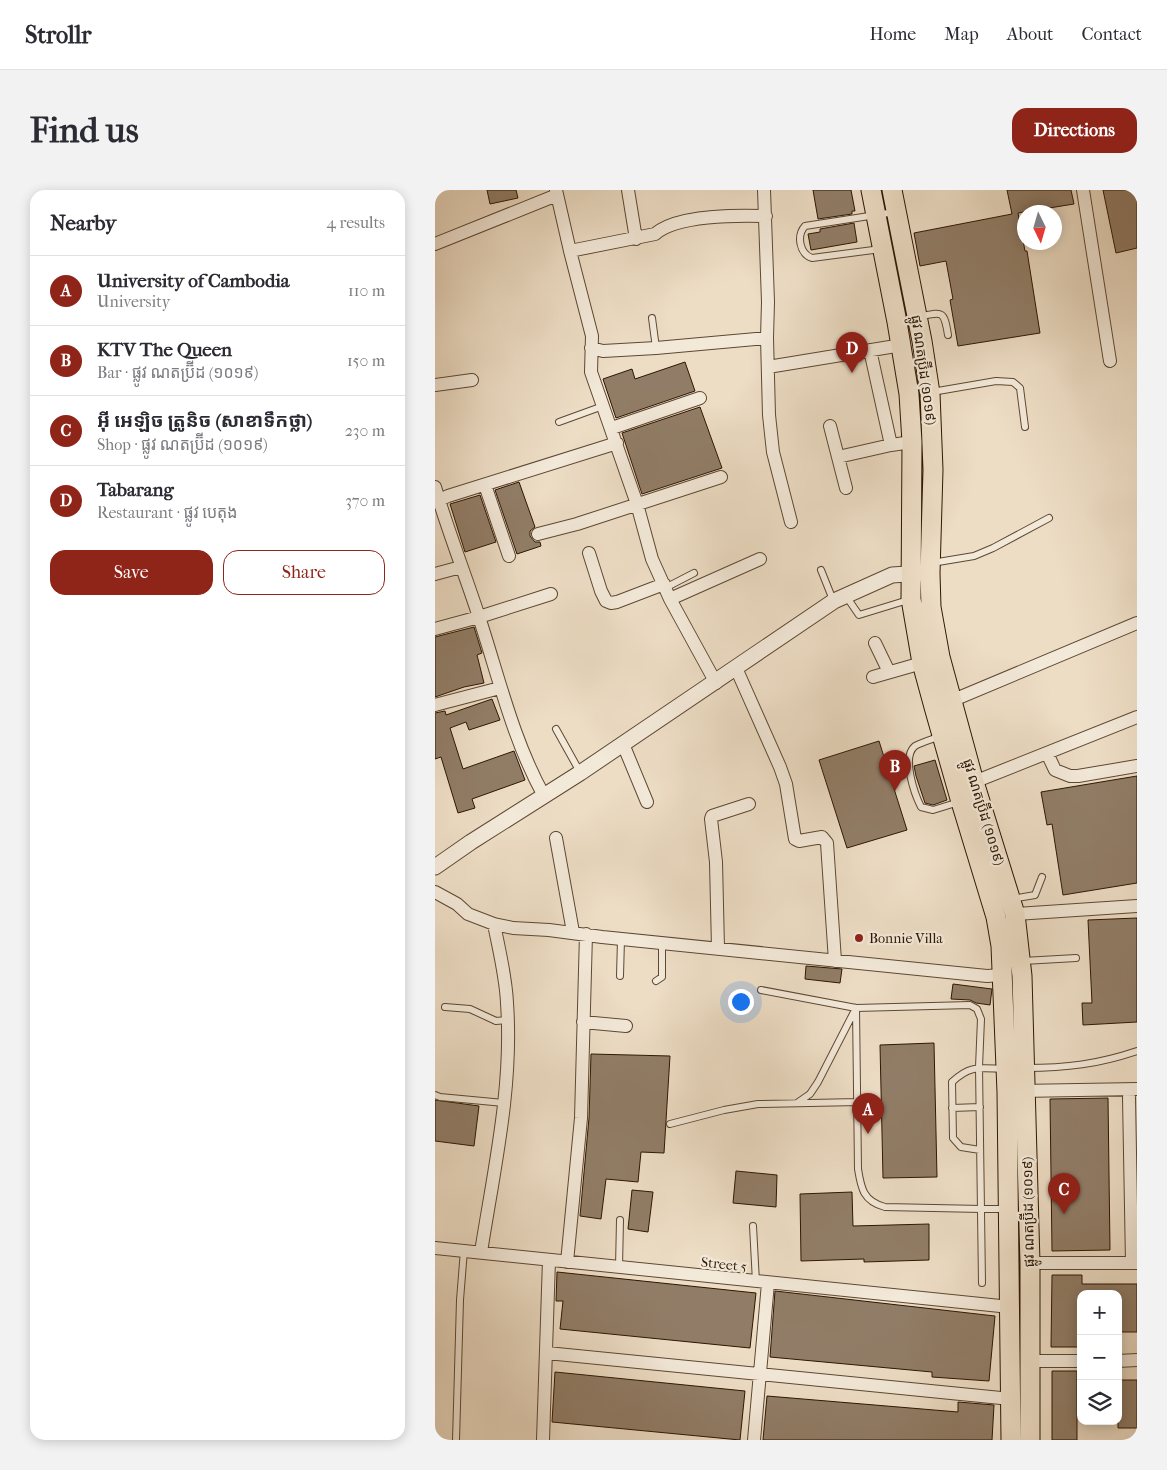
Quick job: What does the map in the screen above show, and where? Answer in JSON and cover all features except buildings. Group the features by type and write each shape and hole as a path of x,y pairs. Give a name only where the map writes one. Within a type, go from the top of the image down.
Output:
{"main road":[{"name":"ផ្លូវ ណតប្រ៊ីដ (១០១៩)","path":"871,190 902,345 909,394 912,442 911,599 922,663 941,736 996,917 1016,1069 1026,1091 1030,1263 1030,1440"},
{"name":"ផ្លូវ ណតប្រ៊ីដ (១០១៩)","path":"892,190 930,393 933,461 930,568 931,607 939,657 973,782 1013,907 1021,961 1016,1069 1007,1092 1011,1440"}],"street":[{"path":"628,190 636,239"},
{"path":"764,190 768,302 769,415 773,452 791,522"},
{"path":"1083,190 1110,361"},
{"path":"435,244 557,192 570,252 592,336 591,372 617,442 652,559 666,590 716,683"},
{"path":"570,252 655,234 662,227 686,220 765,216"},
{"path":"591,348 603,352 767,338"},
{"path":"768,367 902,345"},
{"path":"870,350 891,445"},
{"path":"435,385 472,380"},
{"path":"612,428 700,398"},
{"path":"830,426 846,488"},
{"path":"437,501 617,442"},
{"path":"838,457 912,442"},
{"path":"538,534 577,524 721,477"},
{"path":"485,485 509,556"},
{"path":"435,487 437,501 479,617 500,688 523,752 545,796"},
{"path":"589,553 601,591 606,601 611,603 666,590 760,559"},
{"path":"435,574 461,567"},
{"path":"435,867 716,683 840,598 892,575 930,568"},
{"path":"435,629 551,594"},
{"path":"951,702 1137,623"},
{"path":"875,643 889,672"},
{"path":"873,677 922,663"},
{"path":"736,668 786,784 795,839 799,841 822,837 827,843 835,961"},
{"path":"435,705 500,688"},
{"path":"973,782 1137,717"},
{"path":"623,744 647,802"},
{"path":"1047,753 1055,770 1070,776 1137,766"},
{"path":"719,948 716,862 711,819 713,816 749,804"},
{"path":"556,838 573,932"},
{"path":"435,892 457,904 468,914 494,924 513,928 573,932 621,939 987,976 1003,975"},
{"path":"1013,907 1137,906"},
{"path":"481,1252 505,1103 507,1003 494,924"},
{"path":"567,1262 581,1118 586,934"},
{"path":"583,1022 626,1026"},
{"path":"1007,1092 1131,1092 1135,1263 1030,1263"},
{"name":"Street 5","path":"435,1248 1010,1307"},
{"path":"543,1440 549,1260"},
{"path":"754,1440 760,1374 762,1282"},
{"path":"547,1353 1011,1399"},
{"path":"1122,1360 1137,1360"},
{"path":"1030,1361 1077,1361"}],"lane":[{"path":"883,248 812,258 806,256 803,252 800,238 801,231 805,226 896,212"},
{"path":"917,318 937,313 942,314 945,318 948,335"},
{"path":"652,318 656,348"},
{"path":"930,393 997,381 1013,382 1020,388 1025,427"},
{"path":"559,422 603,406"},
{"path":"930,568 993,548 1049,518"},
{"path":"821,570 840,598 859,616 911,599"},
{"path":"666,590 694,573"},
{"path":"556,729 580,773"},
{"path":"941,736 915,747 909,755 909,764 917,798 921,807 933,810 961,802"},
{"path":"1013,907 1035,895 1043,877"},
{"path":"620,976 621,939"},
{"path":"656,981 662,977 662,942"},
{"path":"1021,961 1076,958"},
{"path":"761,990 856,1008 970,1005 977,1009 981,1019 979,1068 982,1283"},
{"path":"445,1007 470,1009 496,1021 507,1020"},
{"path":"856,1008 858,1169 867,1197 877,1205 885,1207 981,1210 1009,1208"},
{"path":"797,1103 810,1094 818,1082 856,1008"},
{"path":"980,1150 961,1147 953,1138 951,1082 963,1071 979,1068 1016,1069 1072,1066 1108,1060 1137,1051"},
{"path":"435,1095 505,1103"},
{"path":"670,1124 724,1110 758,1104 858,1102"},
{"path":"953,1108 980,1107"},
{"path":"619,1268 620,1220"},
{"path":"753,1226 762,1282"},
{"path":"456,1440 459,1300 464,1250"}],"place":[{"name":"Tabarang","path":"852,373"},
{"name":"KTV The Queen","path":"895,791"},
{"name":"Bonnie Villa","path":"859,938"},
{"name":"University of Cambodia","path":"868,1134"},
{"name":"អ៊ី អេឡិច ត្រូនិច (សាខាទឹកថ្លា)","path":"1064,1214"}]}
